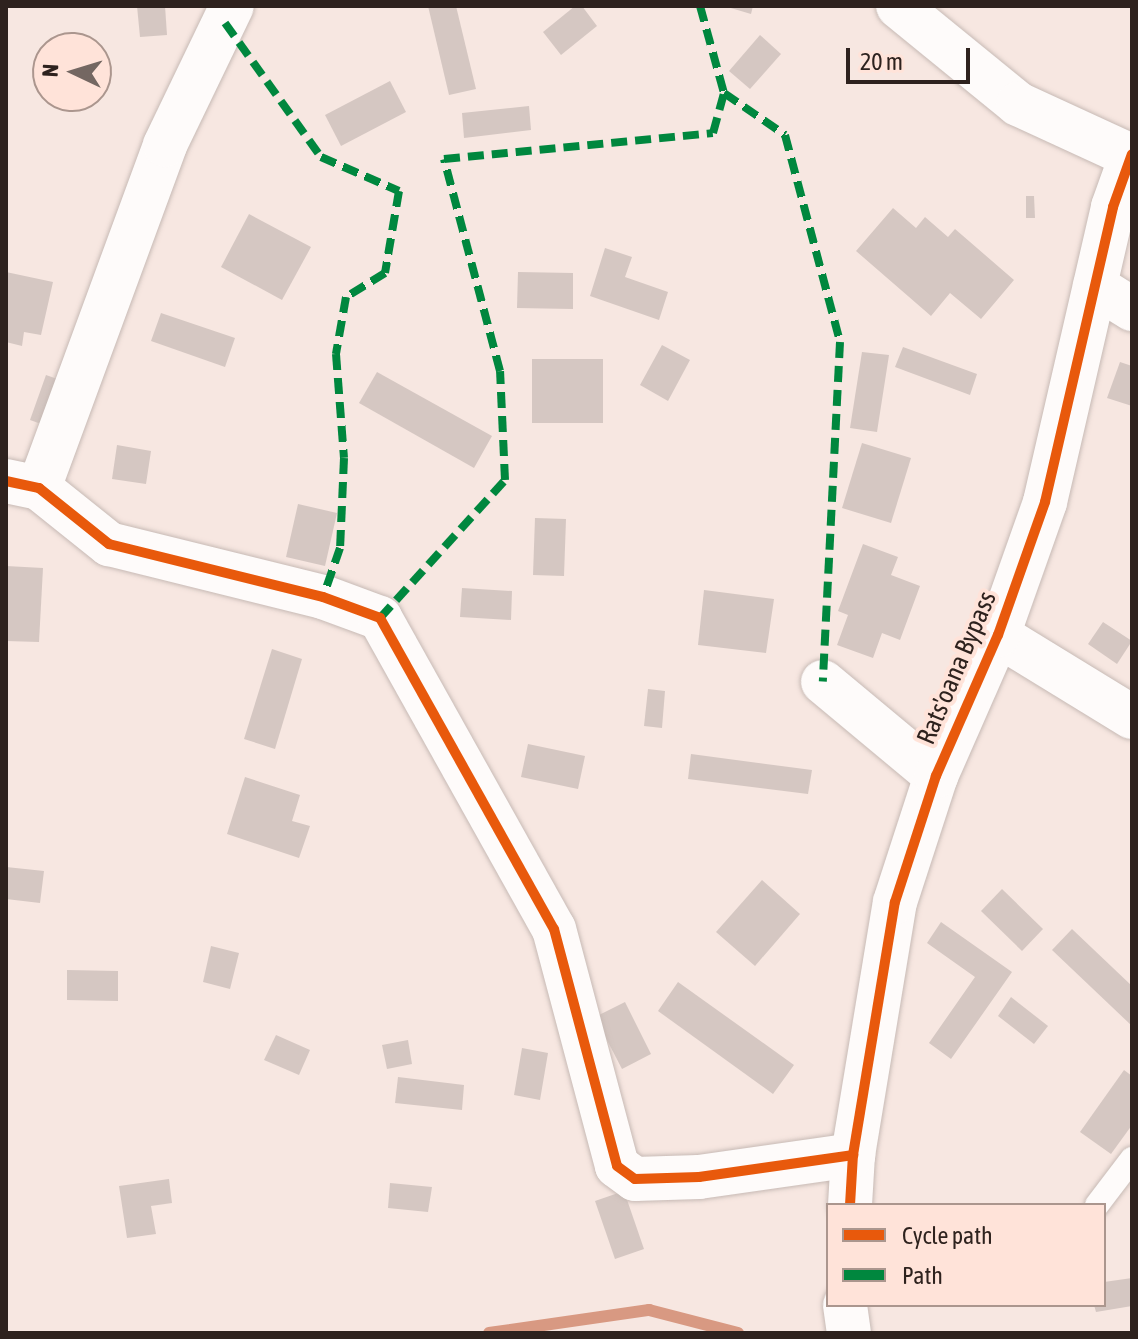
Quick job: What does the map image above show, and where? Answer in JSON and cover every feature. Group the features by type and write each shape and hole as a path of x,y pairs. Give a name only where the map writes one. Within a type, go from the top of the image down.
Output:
{"street":[{"path":"232,6 165,145 22,485 109,544 323,597 380,618 554,929 617,1166 635,1179 699,1177 853,1155"},
{"path":"898,6 1018,104 1132,155"},
{"name":"Rats'oana Bypass","path":"850,1203 853,1155 895,902 936,776 998,635 1045,502 1095,286 1132,155"},
{"path":"1095,286 1132,309"},
{"path":"998,635 1132,717"},
{"path":"823,682 936,776"},
{"path":"845,1307 849,1333"}],"lane":[{"path":"1099,1203 1132,1159"}],"building":[{"path":"137,6 165,6 167,35 140,37"},
{"path":"428,6 456,6 476,89 449,95"},
{"path":"575,6 582,6 597,26 561,55 543,32"},
{"path":"724,6 753,6 751,14"},
{"path":"760,35 781,54 750,89 729,71"},
{"path":"390,81 406,112 341,146 325,115"},
{"path":"529,106 531,130 464,138 462,113"},
{"path":"1026,196 1034,196 1035,218 1026,218"},
{"path":"893,208 916,228 925,217 948,237 955,229 1014,280 981,319 950,293 931,316 856,251"},
{"path":"249,214 311,247 282,300 221,267"},
{"path":"605,248 632,257 625,277 668,292 659,320 590,296"},
{"path":"6,272 53,282 41,335 24,332 22,346 6,342"},
{"path":"518,272 573,273 573,309 517,308"},
{"path":"161,313 235,338 225,367 151,341"},
{"path":"662,345 690,360 668,401 640,385"},
{"path":"903,347 977,374 970,395 895,367"},
{"path":"862,352 889,355 877,432 850,428"},
{"path":"532,359 603,359 603,423 532,423"},
{"path":"1120,362 1132,366 1132,406 1107,398"},
{"path":"377,372 492,436 474,468 359,403"},
{"path":"46,375 74,385 58,430 30,420"},
{"path":"862,443 911,458 891,523 842,508"},
{"path":"117,445 151,451 146,484 112,479"},
{"path":"298,504 337,513 325,566 286,557"},
{"path":"535,518 566,519 564,576 533,575"},
{"path":"863,544 898,557 891,575 920,586 900,640 882,633 873,658 837,645 848,615 838,611"},
{"path":"6,566 43,568 39,642 6,641"},
{"path":"462,588 512,591 511,620 460,617"},
{"path":"704,590 774,599 766,653 698,645"},
{"path":"1103,622 1132,641 1117,664 1088,644"},
{"path":"272,649 302,659 275,749 244,739"},
{"path":"648,689 665,691 662,728 644,726"},
{"path":"528,744 585,756 578,789 521,777"},
{"path":"691,754 812,770 808,794 688,779"},
{"path":"245,777 300,795 292,821 310,826 299,858 227,834"},
{"path":"6,867 44,871 40,903 6,899"},
{"path":"762,880 800,914 755,966 716,932"},
{"path":"1002,889 1043,929 1022,951 981,911"},
{"path":"941,922 1012,972 951,1059 929,1043 975,977 927,943"},
{"path":"1072,929 1132,986 1132,1026 1052,950"},
{"path":"211,946 239,953 230,989 203,982"},
{"path":"67,970 118,971 118,1001 67,1000"},
{"path":"678,982 794,1065 773,1094 658,1011"},
{"path":"1011,997 1048,1026 1034,1044 998,1016"},
{"path":"625,1002 651,1054 622,1069 595,1017"},
{"path":"276,1035 310,1050 299,1075 264,1060"},
{"path":"408,1040 412,1064 387,1069 382,1045"},
{"path":"522,1048 548,1053 540,1100 514,1095"},
{"path":"1124,1070 1132,1076 1132,1125 1111,1154 1080,1132"},
{"path":"398,1077 464,1085 462,1110 395,1103"},
{"path":"169,1179 172,1203 151,1206 156,1234 127,1238 119,1186"},
{"path":"390,1183 432,1187 428,1212 388,1208"},
{"path":"624,1191 644,1249 615,1259 595,1201"},
{"path":"1132,1278 1132,1306 1096,1312 1095,1307 1106,1307 1106,1282"}],"waterway":[{"path":"489,1333 649,1310 738,1333"}],"marked path":[{"path":"700,6 724,93 785,135 840,342 823,682"},
{"path":"225,23 321,157 399,191 385,273 346,297 336,354 344,458 340,548 323,597"},
{"path":"380,618 505,480 500,371 444,159 713,133 724,93"}],"cycle path":[{"path":"850,1203 853,1155 895,902 936,776 998,635 1045,502 1113,207 1132,154"},
{"path":"6,481 39,488 109,544 323,597 380,618 554,929 617,1166 635,1179 699,1177 853,1155"}]}
